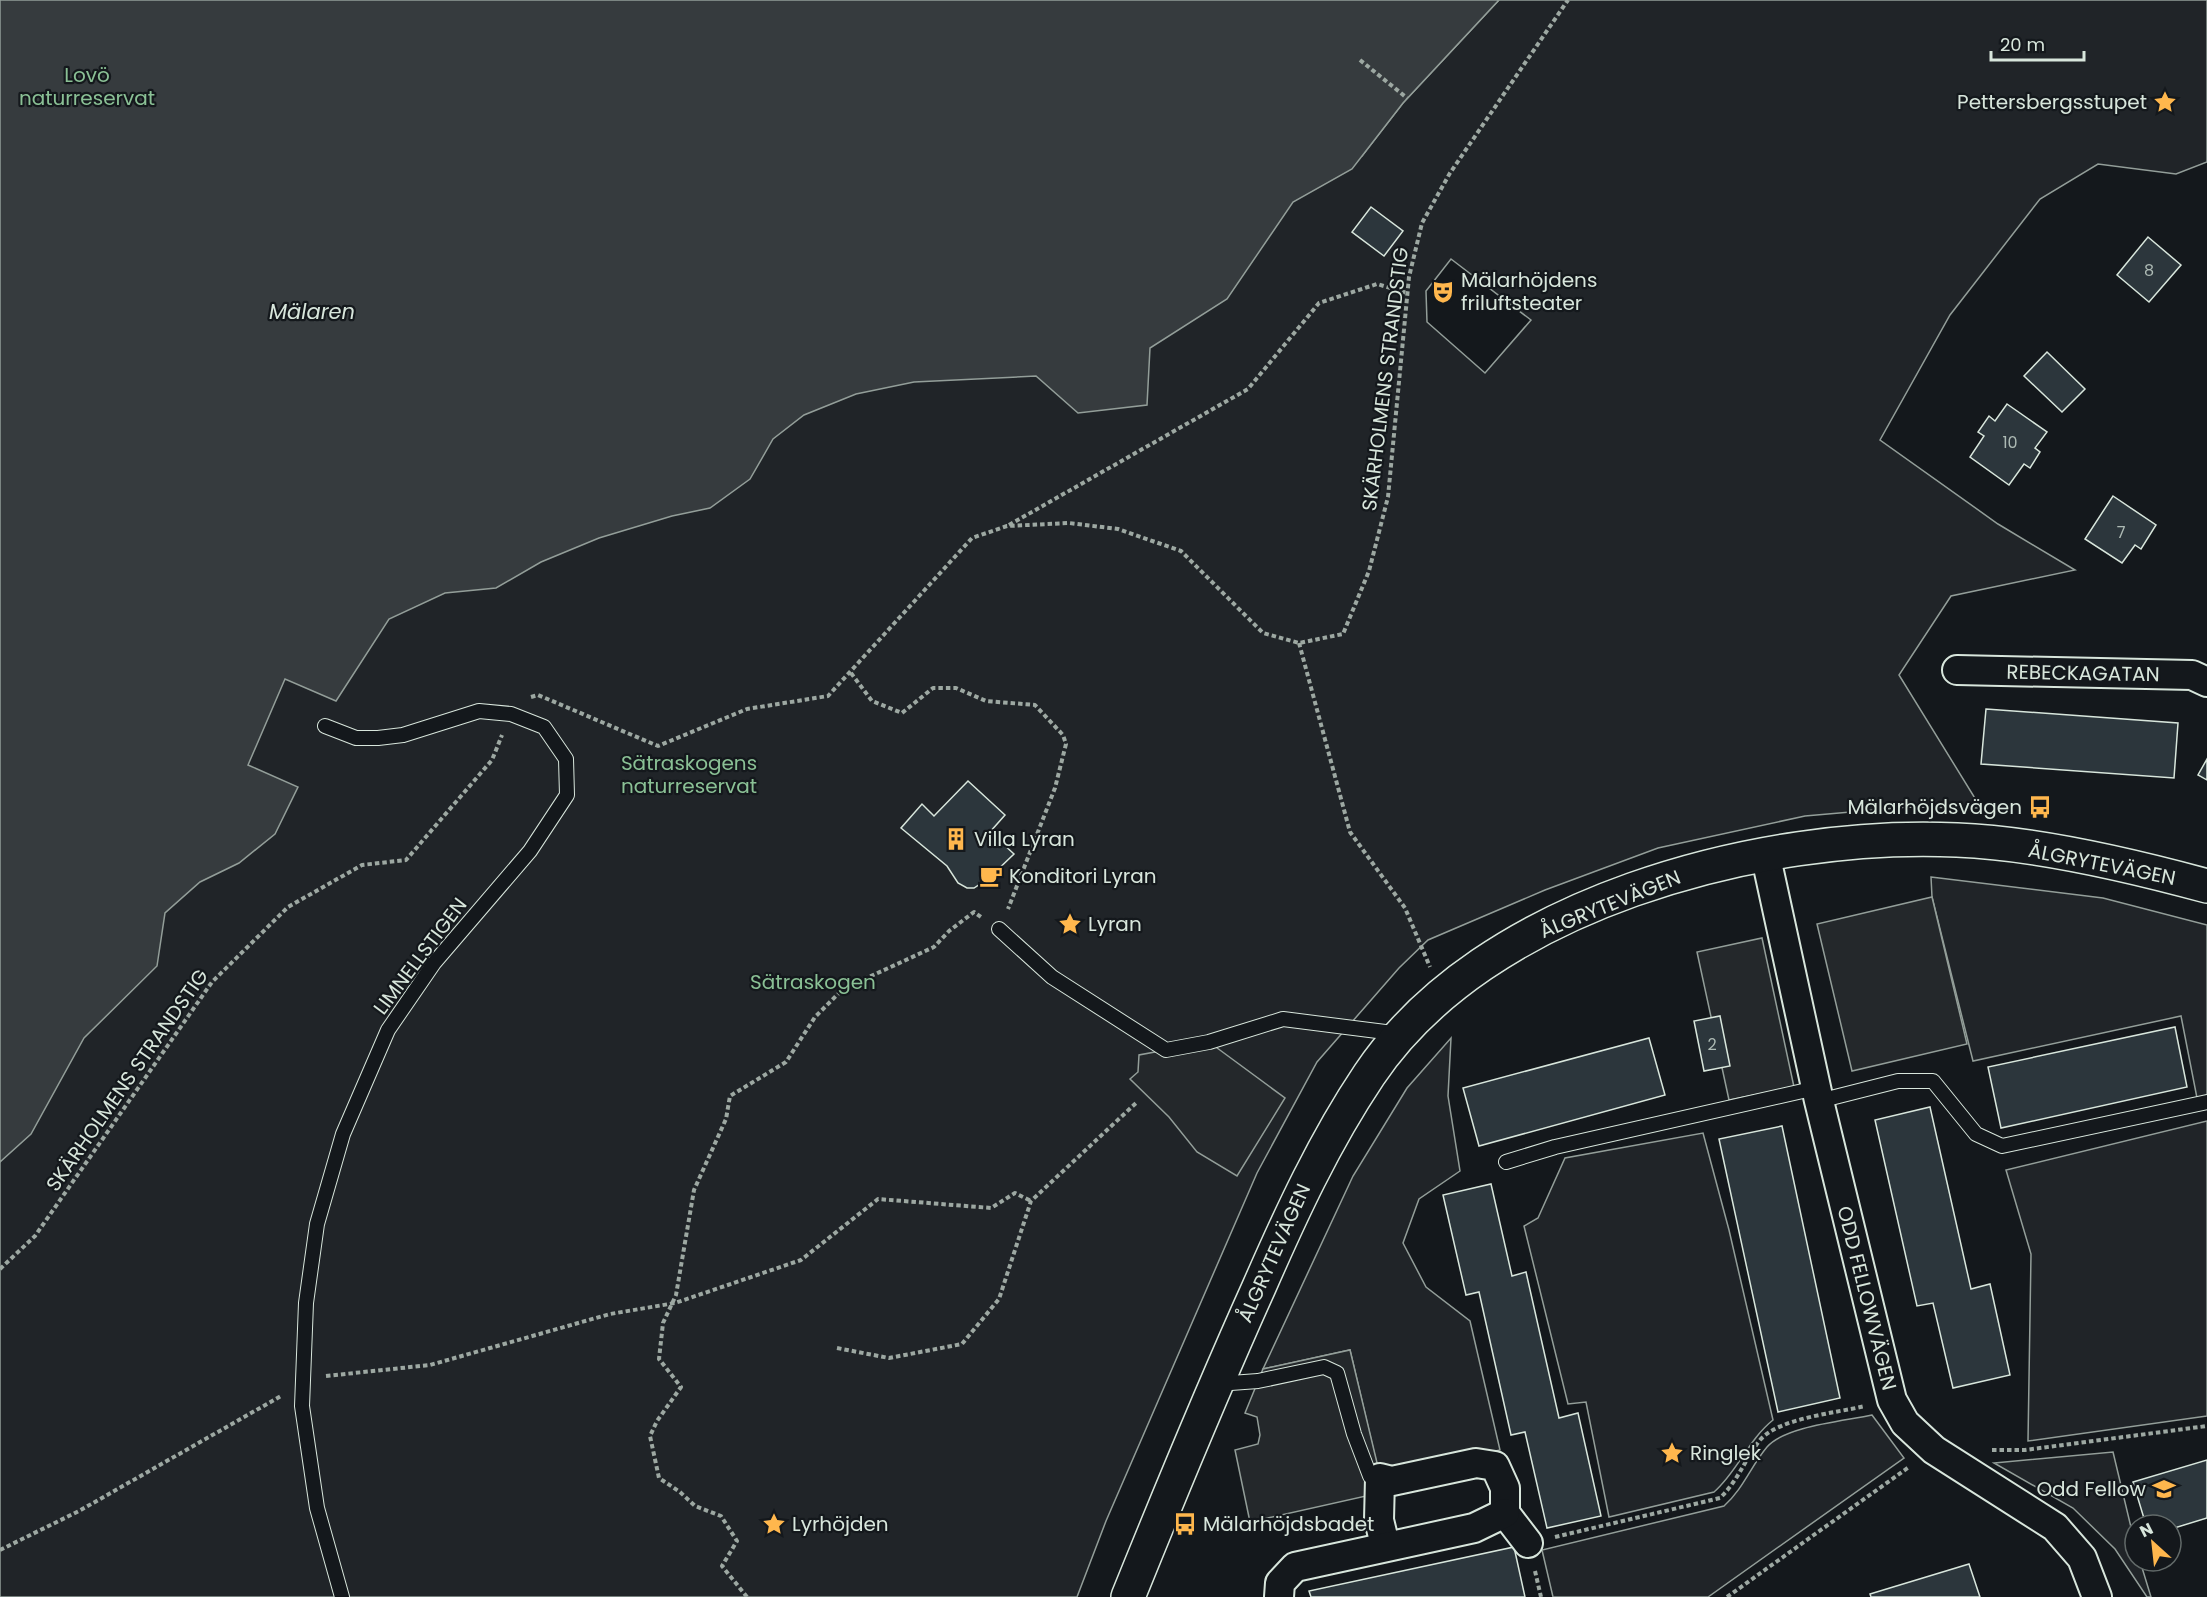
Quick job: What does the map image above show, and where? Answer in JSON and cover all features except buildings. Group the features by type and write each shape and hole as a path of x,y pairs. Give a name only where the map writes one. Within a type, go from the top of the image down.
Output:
{"street":[{"name":"REBECKAGATAN","path":"1957,670 2192,675 2207,682"},
{"name":"ÅLGRYTEVÄGEN","path":"1128,1597 1215,1384 1310,1171 1370,1073 1401,1034 1430,977 1501,951 1567,916 1665,879 1765,853 1855,840 1959,840 2059,852 2207,886"},
{"name":"ODD FELLOWVÄGEN","path":"1765,853 1818,1094 1892,1400 1905,1423 1934,1450 2055,1527 2082,1558 2097,1597"},
{"path":"1385,1545 1379,1520 1380,1478 1392,1481 1476,1463 1495,1466 1505,1488 1505,1513 1528,1543"},
{"path":"1279,1597 1280,1583 1295,1567 1385,1545 1474,1528 1505,1513"}],"lane":[{"name":"LIMNELLSTIGEN","path":"325,726 356,738 378,738 403,735 478,711 511,714 544,727 566,759 567,795 530,851 434,963 388,1030 343,1134 317,1224 306,1303 302,1406 316,1508 342,1597"},
{"path":"999,929 1052,977 1166,1050 1209,1042 1283,1019 1401,1034"},
{"path":"1506,1162 1555,1147 1818,1094 1898,1081 1933,1081 1977,1134 2002,1146 2207,1102"},
{"path":"1215,1384 1258,1381 1324,1367 1337,1373 1354,1434 1370,1476 1380,1478"}],"path":[{"name":"SKÄRHOLMENS STRANDSTIG","path":"0,1269 35,1236 212,982 288,908 362,865 406,861 492,760 517,700 538,695 658,746 747,710 828,696 972,538 1007,526 1069,523 1118,529 1181,551 1263,633 1299,643 1343,634 1369,571 1388,497 1407,293 1422,223 1450,173 1568,0"},
{"path":"1360,60 1407,98"},
{"path":"1007,526 1248,389 1319,303 1377,284 1407,293"},
{"path":"1299,643 1350,832 1405,908 1430,977"},
{"path":"747,1597 722,1566 737,1541 720,1516 695,1506 680,1492 659,1478 650,1436 657,1421 681,1387 659,1359 663,1323 672,1304 694,1190 726,1119 730,1096 786,1062 814,1017 843,989 934,947 949,931 974,912 999,929 1055,788 1066,744 1063,735 1035,705 986,701 956,688 933,688 902,713 872,701 851,673"},
{"path":"1430,977 1438,960"},
{"path":"837,1348 889,1358 962,1344 999,1299 1031,1201 1136,1102"},
{"path":"0,1551 79,1511 319,1377 430,1365 610,1314 672,1304 801,1260 878,1199 991,1209 1015,1193 1031,1201"},
{"path":"1541,1597 1528,1543 1720,1498 1732,1486 1761,1439 1778,1426 1892,1400"}],"green space":[{"name":"Sätraskogen","path":"1499,0 2207,0 2207,162 2176,174 2098,164 2040,199 1950,315 1880,440 1998,524 2075,570 1951,596 1899,675 1981,808 1908,807 1805,816 1658,848 1545,890 1428,940 1399,968 1317,1062 1257,1173 1106,1521 1077,1597 0,1597 0,388 1362,156 1403,103","holes":["1451,259 1531,320 1485,373 1427,322 1426,291"]},
{"path":"1931,877 2103,898 2207,925 2207,1095 2197,1098 2181,1016 1973,1061 1932,897"},
{"path":"1451,1038 1448,1096 1460,1171 1419,1199 1403,1243 1426,1287 1470,1321 1500,1450 1380,1478 1350,1350 1263,1369 1353,1176 1407,1088"},
{"path":"2207,1121 2207,1416 2028,1441 2031,1254 2006,1170"},
{"path":"1703,1133 1729,1230 1773,1420 1764,1428 1730,1475 1714,1492 1609,1517 1586,1402 1568,1404 1524,1226 1538,1218 1565,1158"},
{"path":"1872,1415 1904,1458 1708,1597 1553,1597 1542,1550 1724,1506 1767,1447 1776,1440 1801,1429"},
{"path":"2113,1452 2128,1513 2123,1513 2123,1561 2115,1549 2073,1508 1994,1463"},
{"path":"2131,1573 2144,1573 2151,1597 2147,1597"}],"shaded area":[{"path":"1932,897 1967,1044 1852,1071 1817,924"},
{"path":"1762,938 1794,1087 1729,1100 1697,952"},
{"path":"1209,1042 1285,1098 1237,1176 1197,1152 1169,1117 1130,1079 1138,1072 1139,1055"},
{"path":"1350,1350 1384,1492 1250,1522 1235,1450 1258,1444 1260,1435 1257,1417 1245,1413 1263,1369"}],"water":[{"name":"Mälaren","path":"0,0 1499,0 1403,103 1352,169 1293,202 1227,299 1150,348 1147,405 1078,413 1036,376 914,382 856,394 804,415 773,439 750,479 710,508 672,516 599,538 541,562 496,588 445,593 389,619 336,701 285,679 248,765 298,787 275,834 239,863 200,882 165,913 157,966 84,1038 31,1134 0,1162"}],"place":[{"name":"Pettersbergsstupet","path":"2165,102"},
{"name":"Mälarhöjdens friluftsteater","path":"1443,292"},
{"name":"Mälarhöjdsvägen","path":"2040,807"},
{"name":"Villa Lyran","path":"956,839"},
{"name":"Konditori Lyran","path":"991,876"},
{"name":"Lyran","path":"1070,924"},
{"name":"Ringlek","path":"1672,1453"},
{"name":"Odd Fellow","path":"2164,1489"},
{"name":"Lyrhöjden","path":"774,1524"},
{"name":"Mälarhöjdsbadet","path":"1185,1524"}],"park label":[{"name":"Lovö naturreservat","path":"87,86"},
{"name":"Sätraskogens naturreservat","path":"689,774"}]}
